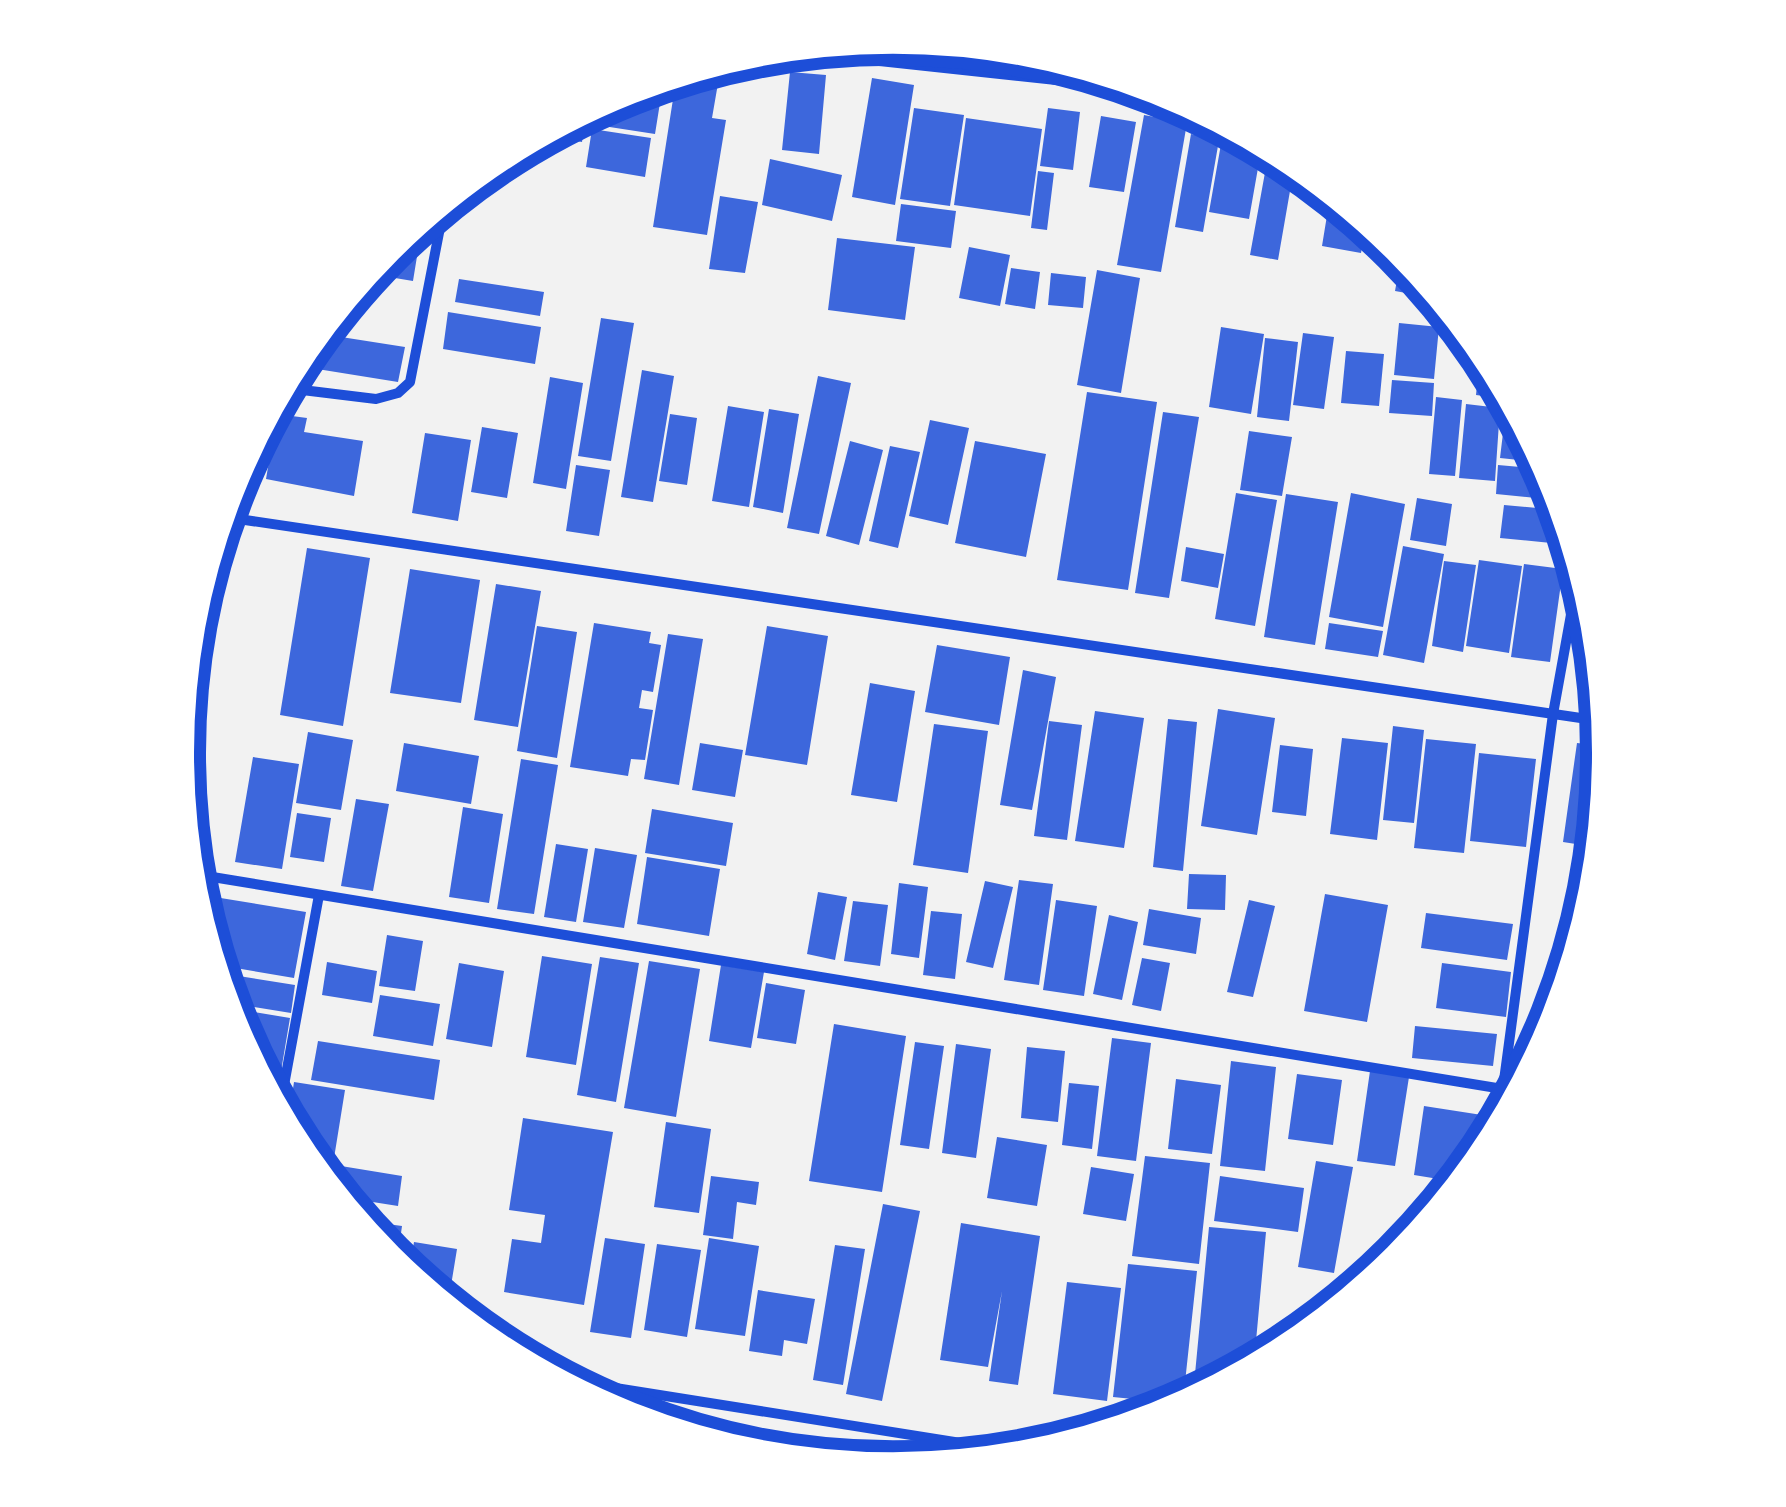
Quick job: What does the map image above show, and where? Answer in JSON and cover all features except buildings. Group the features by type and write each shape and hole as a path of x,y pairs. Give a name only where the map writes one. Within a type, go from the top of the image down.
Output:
{"street":[{"path":"874,60 1056,80"},
{"path":"302,390 376,399 398,394 410,382 440,229"},
{"path":"240,519 1585,719"},
{"path":"1512,1066 1553,714 1572,612"},
{"path":"211,877 1501,1088"},
{"path":"284,1085 319,895"},
{"path":"614,1388 963,1443"}]}
